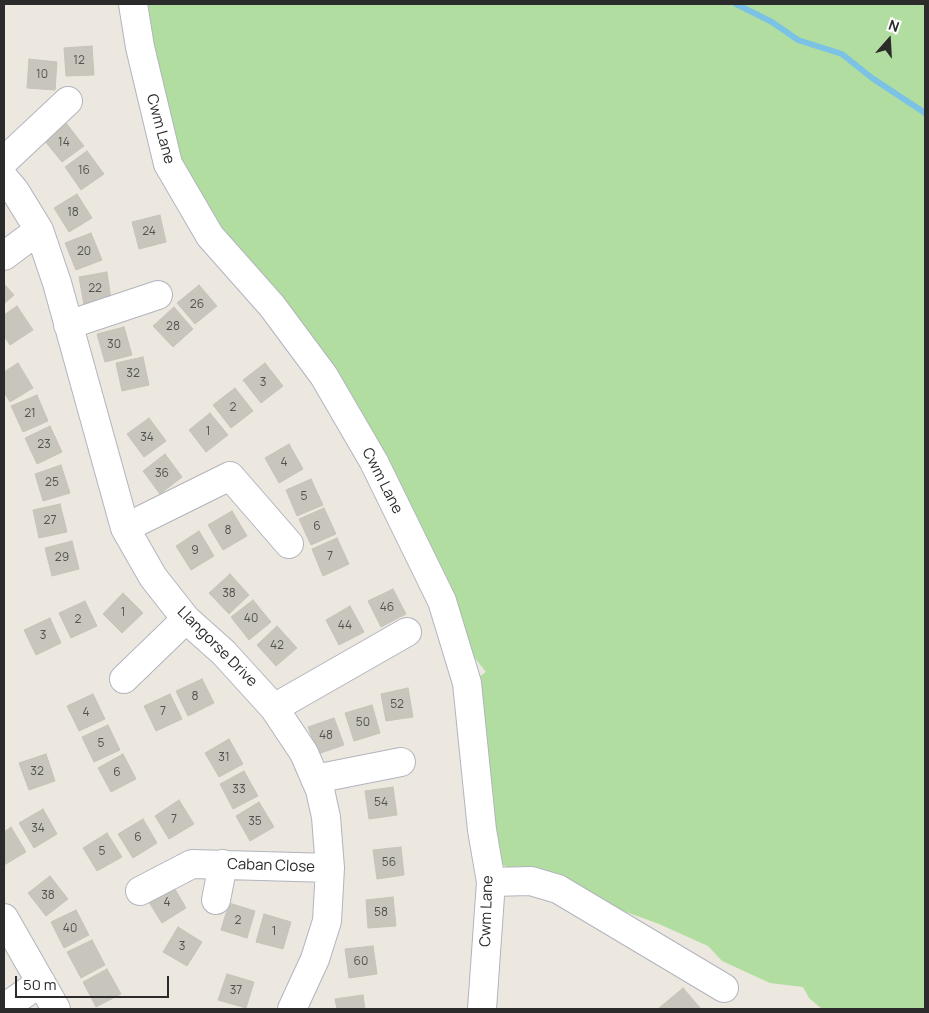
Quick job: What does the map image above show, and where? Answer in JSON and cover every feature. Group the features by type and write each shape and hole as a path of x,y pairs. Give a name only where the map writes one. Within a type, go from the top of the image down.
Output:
{"street":[{"name":"Cwm Lane","path":"133,4 140,47 168,164 210,236 272,306 324,376 374,462 442,601 467,683 482,830 491,882 482,1009"},
{"path":"4,161 68,101"},
{"name":"Llangorse Drive","path":"4,178 15,191 39,230 68,325 125,528 152,577 186,619 224,652 274,708 304,753 315,779 326,817 330,868 327,921 315,959 292,1009"},
{"path":"4,256 39,230"},
{"path":"68,325 158,295"},
{"path":"125,528 230,476 289,544"},
{"path":"124,679 186,619"},
{"path":"274,708 407,632"},
{"path":"315,779 401,762"},
{"name":"Caban Close","path":"140,891 192,864 330,868"},
{"path":"216,900 218,864"},
{"path":"491,882 531,882 558,889 724,988"},
{"path":"4,918 56,1009"},
{"path":"4,1008 41,982"}],"green space":[{"path":"145,4 925,4 925,1009 822,1009 809,998 803,987 770,983 722,961 708,946 659,924 509,869 497,860 479,677 486,672 466,647 442,586 182,173 164,117"}],"building":[{"path":"92,46 94,75 66,76 64,48"},
{"path":"29,59 57,62 55,90 27,88"},
{"path":"66,123 84,146 62,162 44,140"},
{"path":"87,151 104,174 81,190 65,167"},
{"path":"77,194 92,218 69,232 54,208"},
{"path":"160,215 166,242 139,249 132,222"},
{"path":"91,233 102,260 76,270 65,243"},
{"path":"107,272 111,300 84,305 79,277"},
{"path":"4,284 14,295 4,304"},
{"path":"199,285 217,306 195,324 177,303"},
{"path":"17,306 33,330 10,345 4,336 4,315"},
{"path":"174,307 193,329 173,347 153,326"},
{"path":"124,327 132,355 105,362 97,334"},
{"path":"143,357 149,385 122,391 116,363"},
{"path":"18,363 33,388 10,402 4,392 4,372"},
{"path":"265,363 283,386 261,403 243,380"},
{"path":"235,388 253,411 231,428 213,405"},
{"path":"37,395 48,421 23,432 11,406"},
{"path":"210,413 228,435 206,452 189,430"},
{"path":"149,418 166,441 144,457 127,434"},
{"path":"50,426 62,452 37,464 25,438"},
{"path":"289,444 303,469 279,483 265,458"},
{"path":"165,454 182,477 160,494 143,471"},
{"path":"61,465 70,493 43,501 35,474"},
{"path":"311,479 323,505 297,516 286,490"},
{"path":"60,504 67,532 39,538 33,510"},
{"path":"324,508 336,534 311,545 299,519"},
{"path":"232,511 247,536 223,550 208,525"},
{"path":"199,531 214,556 191,570 176,546"},
{"path":"337,538 349,564 323,576 312,549"},
{"path":"72,541 79,569 52,576 45,548"},
{"path":"230,574 249,595 229,614 209,593"},
{"path":"393,589 406,614 381,627 368,601"},
{"path":"123,593 143,613 122,633 103,614"},
{"path":"253,600 271,622 249,640 231,617"},
{"path":"85,601 97,626 71,638 59,613"},
{"path":"350,606 364,632 339,645 326,620"},
{"path":"50,618 61,643 36,655 24,630"},
{"path":"277,626 297,648 276,666 257,645"},
{"path":"202,679 214,703 188,716 176,691"},
{"path":"408,688 413,717 386,721 381,694"},
{"path":"93,694 105,719 79,731 67,706"},
{"path":"170,694 182,719 156,731 144,706"},
{"path":"372,705 380,733 354,741 345,713"},
{"path":"334,718 344,745 318,754 308,727"},
{"path":"108,725 120,750 94,762 82,737"},
{"path":"229,739 243,764 219,777 205,753"},
{"path":"46,754 55,781 29,790 19,763"},
{"path":"123,754 136,779 111,792 98,768"},
{"path":"244,771 258,796 233,809 220,784"},
{"path":"393,787 397,815 369,819 365,791"},
{"path":"179,800 194,824 169,839 155,816"},
{"path":"259,802 274,827 250,841 236,816"},
{"path":"43,809 57,834 34,848 19,823"},
{"path":"143,819 157,843 133,858 118,834"},
{"path":"11,827 26,852 4,865 4,832"},
{"path":"107,833 122,857 97,871 83,848"},
{"path":"401,847 404,875 377,879 373,850"},
{"path":"50,876 68,899 46,916 28,893"},
{"path":"172,884 186,908 162,923 147,899"},
{"path":"393,897 396,926 368,928 366,900"},
{"path":"229,903 255,911 247,938 221,930"},
{"path":"76,910 89,935 64,948 51,922"},
{"path":"264,914 291,922 283,949 256,942"},
{"path":"178,927 202,942 187,966 163,952"},
{"path":"92,940 105,965 81,978 67,952"},
{"path":"373,946 377,974 349,978 345,949"},
{"path":"107,969 121,994 96,1007 83,982"},
{"path":"227,974 254,982 246,1008 218,1000"},
{"path":"683,988 701,1009 658,1009"},
{"path":"363,995 365,1009 337,1009 335,999"}],"waterway":[{"path":"736,4 772,22 798,40 842,54 872,78 925,113"}]}
